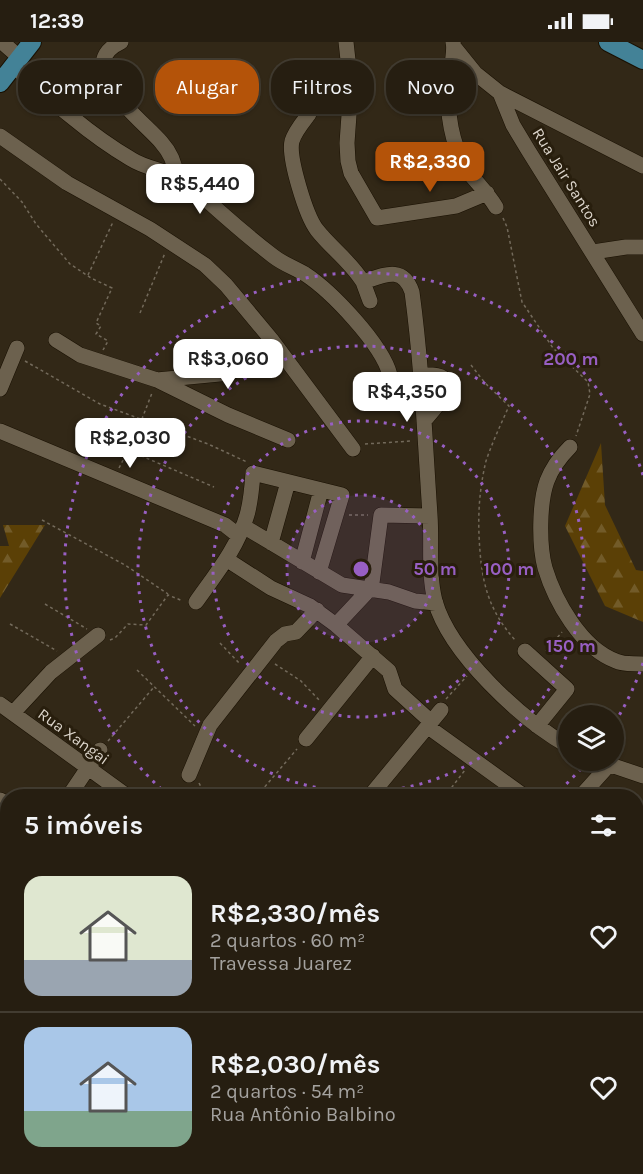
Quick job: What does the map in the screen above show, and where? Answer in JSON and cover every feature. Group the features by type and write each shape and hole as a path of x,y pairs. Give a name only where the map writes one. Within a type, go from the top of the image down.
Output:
{"main road":[{"path":"0,84 32,42"},
{"path":"608,42 643,60"}],"street":[{"path":"2,42 17,62 60,107 131,159 176,175 187,182 279,261 307,275 344,308 380,354 390,375"},
{"path":"121,42 108,51 104,57 102,68 104,78 143,125 161,142 174,163 176,175"},
{"path":"346,42 351,87 346,143 348,161 351,173 375,216 380,219 456,206 487,193"},
{"path":"453,45 448,94 454,140 471,175 496,207"},
{"name":"Rua Jair Santos","path":"453,45 475,73 500,93 528,150 643,334"},
{"path":"500,93 643,166"},
{"path":"309,114 294,136 291,149 307,212 316,229 356,271 370,301"},
{"path":"0,136 67,183 170,241 205,266 226,285 272,339 353,449"},
{"path":"592,252 643,247"},
{"path":"363,282 392,274 406,280 412,292 421,375 432,578 436,603 447,627 475,666 495,688 537,726 558,740"},
{"path":"56,339 80,355 158,380 228,415 288,440"},
{"path":"158,380 230,373 238,369 272,339"},
{"path":"0,389 16,351"},
{"path":"421,375 442,376 448,386 442,400 424,421"},
{"path":"0,431 8,440 271,543 342,585 389,592 414,601 436,603"},
{"path":"570,447 550,472 542,506 545,566 552,587 571,622 585,639 613,660 643,664"},
{"path":"196,602 226,559 241,531 249,506 253,473 342,495 319,572"},
{"path":"271,543 288,482"},
{"path":"302,562 321,490"},
{"path":"336,625 372,583 381,515 430,516"},
{"path":"226,559 272,588 306,603 336,625 389,671 398,693 428,719 431,729 514,789"},
{"path":"189,775 210,725 281,637 296,632 317,610"},
{"path":"6,709 98,635"},
{"path":"525,651 567,688 537,726"},
{"path":"306,739 374,657"},
{"name":"Rua Xangai","path":"6,709 117,789"},
{"path":"376,789 441,710"},
{"path":"74,789 100,750"},
{"path":"624,770 643,776"},
{"path":"585,789 597,771"}],"path":[{"path":"0,179 22,202 36,224 70,264 87,276 112,288 96,323 101,326 96,334 108,341 98,361"},
{"path":"496,207 507,227 522,302 553,348 588,382 590,394 586,412 579,432 570,447"},
{"path":"87,276 118,211"},
{"path":"140,313 170,241"},
{"path":"16,351 100,404 208,444 252,464 253,473"},
{"path":"471,365 496,395 509,406 487,460 482,480 478,512 480,566 483,583 497,618 525,651"},
{"path":"114,480 129,451 158,380"},
{"path":"353,449 365,444 424,440"},
{"path":"129,451 214,487"},
{"path":"336,515 381,515"},
{"path":"42,520 125,565 168,595 179,600 196,602"},
{"path":"45,604 98,635 111,640 128,624 146,625 168,595"},
{"path":"537,663 571,622"},
{"path":"10,624 68,658"},
{"path":"220,643 250,676"},
{"path":"265,656 301,681 329,711"},
{"path":"441,710 438,708 475,666"},
{"path":"137,670 204,736"},
{"path":"100,750 155,686"},
{"path":"263,789 306,739"},
{"path":"451,789 473,760"},
{"path":"189,775 204,789"}],"green space":[{"path":"601,443 605,505 636,570 643,571 643,622 605,606 565,526"},
{"path":"3,525 45,525 0,598 0,546 9,546"}]}
